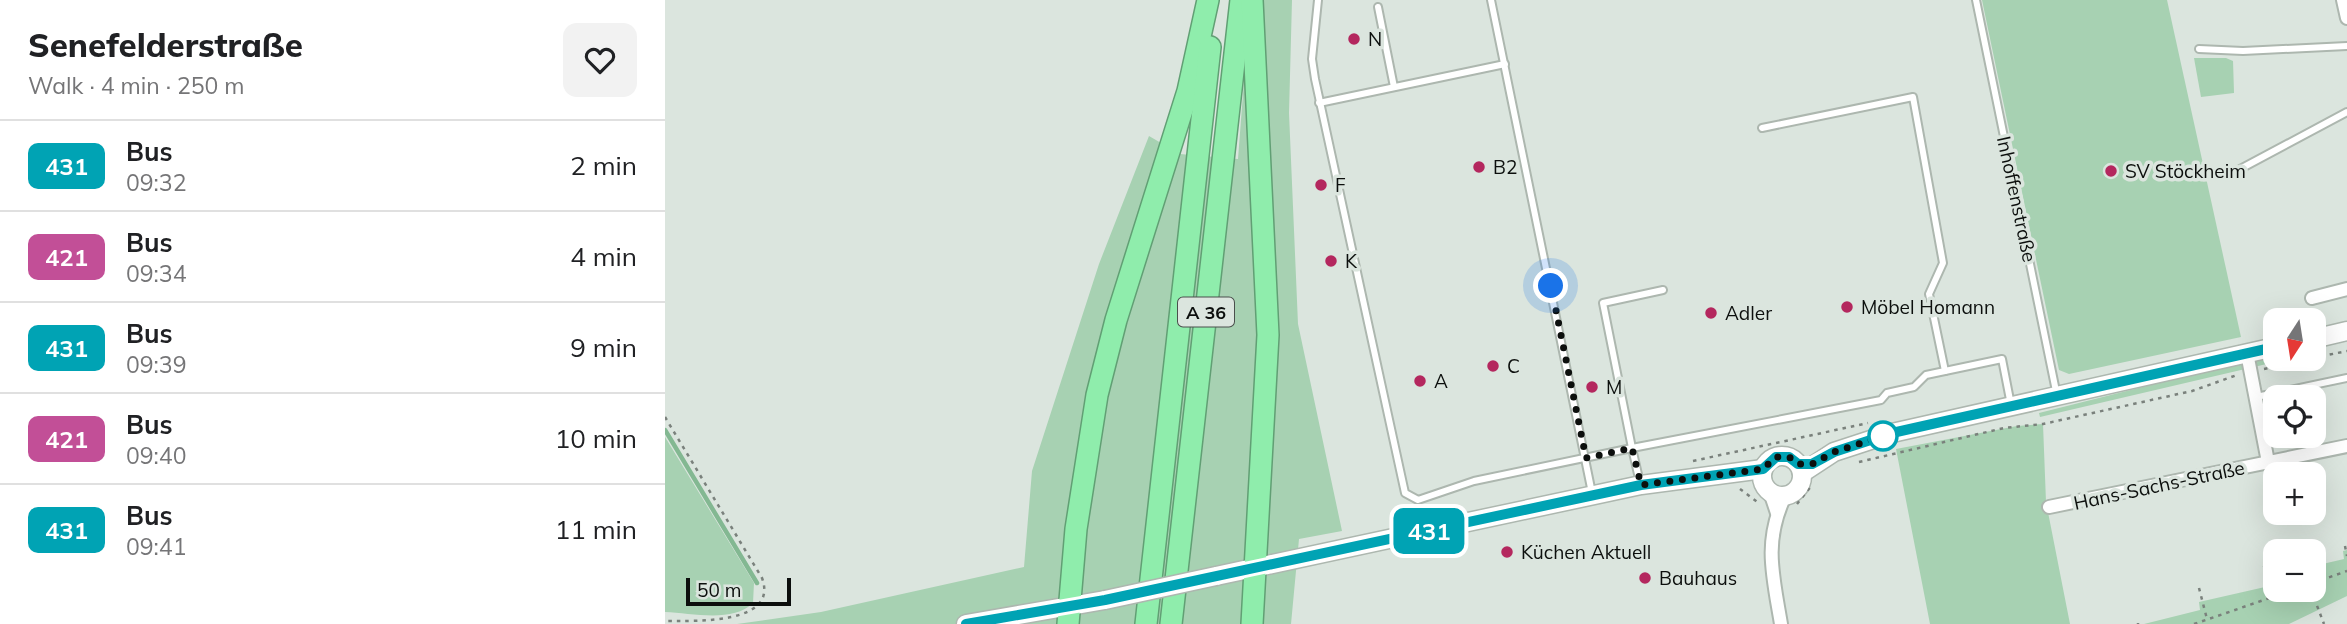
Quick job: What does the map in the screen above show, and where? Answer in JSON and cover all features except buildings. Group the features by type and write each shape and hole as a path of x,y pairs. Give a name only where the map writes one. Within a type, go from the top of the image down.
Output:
{"highway":[{"path":"1068,615 1076,529 1097,395 1116,320 1188,91 1208,0"},
{"name":"A 36","path":"1146,624 1215,0"},
{"name":"A 36","path":"1171,624 1241,0"},
{"path":"1251,624 1268,335 1252,0"}],"street":[{"path":"2343,0 2347,18"},
{"path":"2312,298 2347,289"},
{"path":"2326,336 2347,331"},
{"path":"966,624 1068,615 1105,600 1698,475 1765,481 1796,490 1807,470 1834,452 1892,433 2263,350"},
{"name":"Hans-Sachs-Straße","path":"2247,353 2268,462 2347,446"},
{"path":"1781,624 1769,552 1777,513 1765,481 1776,457 1789,457 1807,470"},
{"name":"Hans-Sachs-Straße","path":"2049,508 2263,463"}],"lane":[{"path":"1318,0 1312,60 1319,103 1405,493 1418,500 1426,499 1474,481 1881,400 1887,393 1914,387 1926,375 2002,359 2011,407"},
{"path":"1491,0 1593,495"},
{"name":"Inhoffenstraße","path":"1976,0 2058,397"},
{"path":"1377,7 1394,88"},
{"path":"2199,49 2243,51 2347,46"},
{"path":"1319,103 1505,64"},
{"path":"1762,128 1913,97 1943,263 1929,293 1945,371"},
{"path":"2229,174 2347,112"},
{"path":"1641,485 1603,303 1663,290"},
{"path":"2255,398 2347,378"}],"path":[{"path":"2326,356 2347,351"},
{"path":"1847,465 2004,428 2043,424 2192,391 2263,369"},
{"path":"665,417 762,578 766,594 752,616 739,620 665,621"},
{"path":"1683,463 1842,428"},
{"path":"1807,470 1808,493"},
{"path":"2345,546 2347,556"},
{"path":"2326,578 2347,571"},
{"path":"2199,588 2207,619"},
{"path":"2194,624 2263,600"},
{"path":"2316,602 2324,624"}],"green space":[{"path":"1254,0 1292,0 1289,113 1298,324 1342,531 1299,539 1291,624 737,624 821,612 1024,567 1032,471 1099,264 1149,136 1180,154 1238,159 1248,28"},
{"name":"SV Stöckheim","path":"1982,0 2167,0 2241,337 2069,374 2059,370"},
{"path":"2194,58 2226,58 2233,61 2234,93 2201,97"},
{"path":"2263,357 2263,365 2040,417 2039,413"},
{"path":"2043,424 2046,502 2070,624 1930,624 1896,449 2017,426"},
{"path":"665,437 754,583 753,603 745,609 723,615 665,612"},
{"path":"2347,550 2347,596 2289,624 2144,624 2200,610 2199,602 2263,587 2263,602 2326,602 2326,563 2344,559 2343,551"}],"waterway":[{"path":"665,430 757,583"}],"bus line":[{"name":"431","path":"966,624 1105,600 1641,485 1698,475 1763,469 1776,457 1789,457 1798,464 1812,464 1834,452 1892,433 2263,350"}],"place":[{"name":"N","path":"1354,39"},
{"name":"B2","path":"1479,167"},
{"name":"SV Stöckheim","path":"2111,171"},
{"name":"F","path":"1321,185"},
{"name":"K","path":"1331,261"},
{"name":"Möbel Homann","path":"1847,307"},
{"name":"Adler","path":"1711,313"},
{"name":"C","path":"1493,366"},
{"name":"A","path":"1420,381"},
{"name":"M","path":"1592,387"},
{"name":"Küchen Aktuell","path":"1507,552"},
{"name":"Bauhaus","path":"1645,578"}],"route":[{"path":"1551,286 1586,458 1632,448 1641,485 1698,475 1763,469 1771,459 1782,456 1789,457 1798,464 1812,464 1834,452 1892,433 1883,436"}]}
